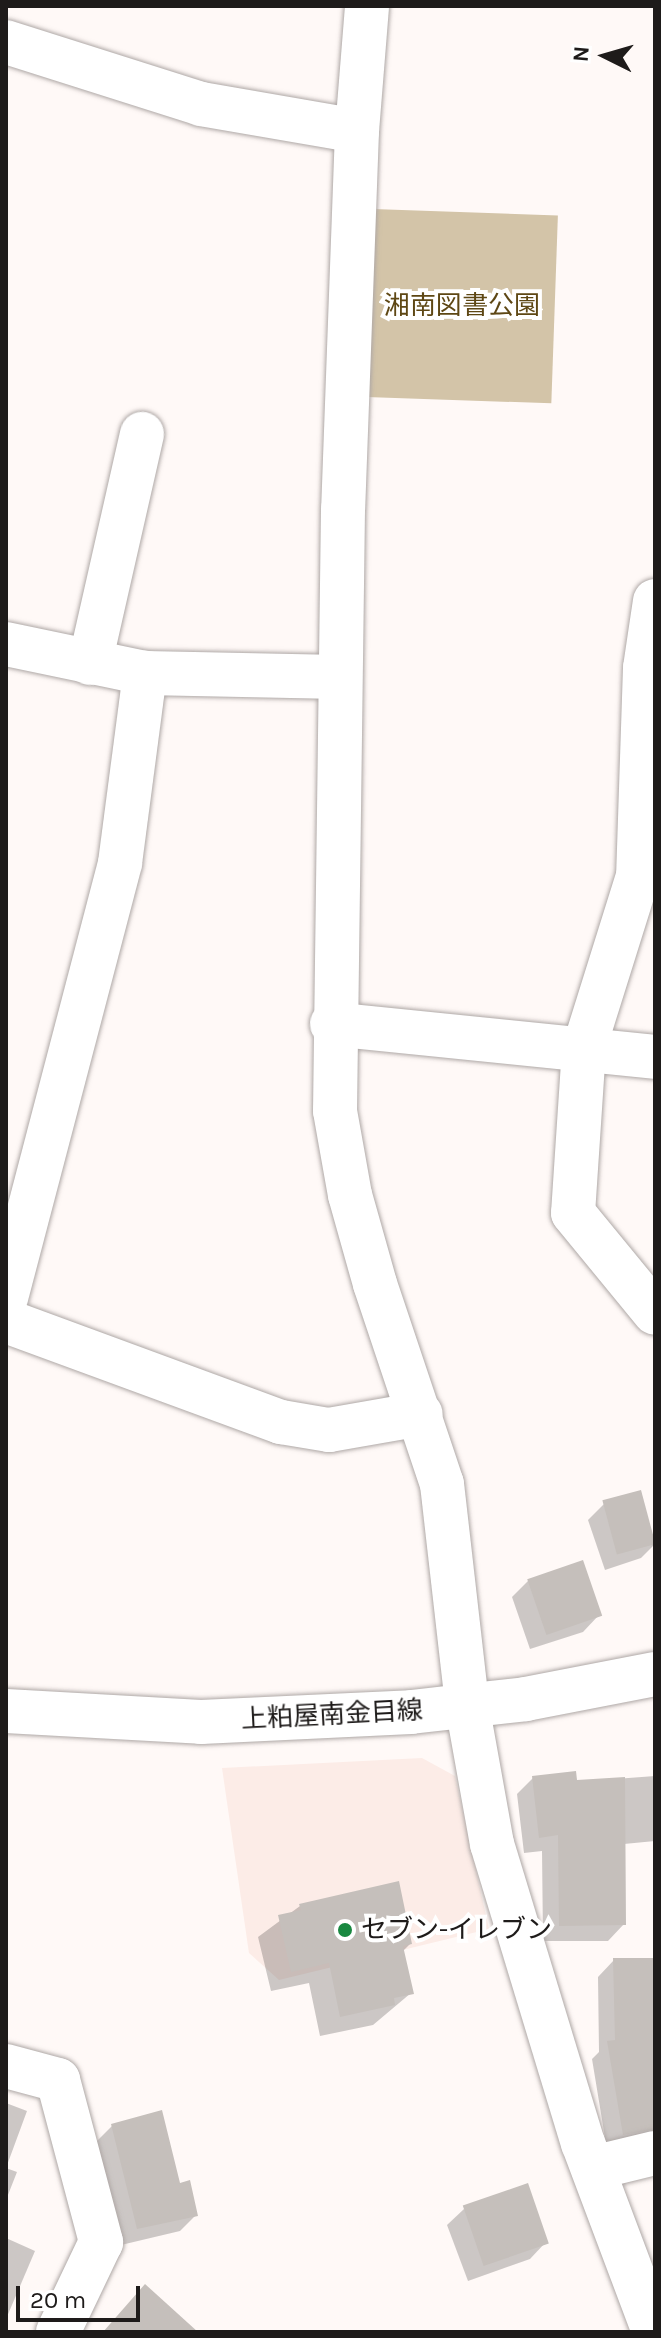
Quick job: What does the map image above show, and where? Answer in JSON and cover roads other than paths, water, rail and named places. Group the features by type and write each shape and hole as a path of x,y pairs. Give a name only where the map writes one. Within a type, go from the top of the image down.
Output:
{"street":[{"path":"367,6 357,131 340,677 332,1024 335,1111 350,1195 375,1284 421,1414 448,1520 467,1705 492,1844 593,2168 654,2332"},
{"path":"6,42 201,104 357,131"},
{"path":"90,663 142,434"},
{"path":"655,601 645,668 638,876 584,1048 573,1213 655,1313"},
{"path":"6,644 145,673 340,677"},
{"path":"6,1298 21,1182 120,863 145,673"},
{"path":"332,1024 655,1057"},
{"path":"6,1321 281,1422 329,1430 421,1414"},
{"name":"上粕屋南金目線","path":"6,1711 201,1722 467,1705 655,1674"},
{"path":"6,2066 58,2080 101,2242 58,2332"},
{"path":"593,2168 655,2153"}],"place":[{"name":"セブン-イレブン","path":"345,1930"}],"park label":[{"name":"湘南図書公園","path":"462,306"}]}
